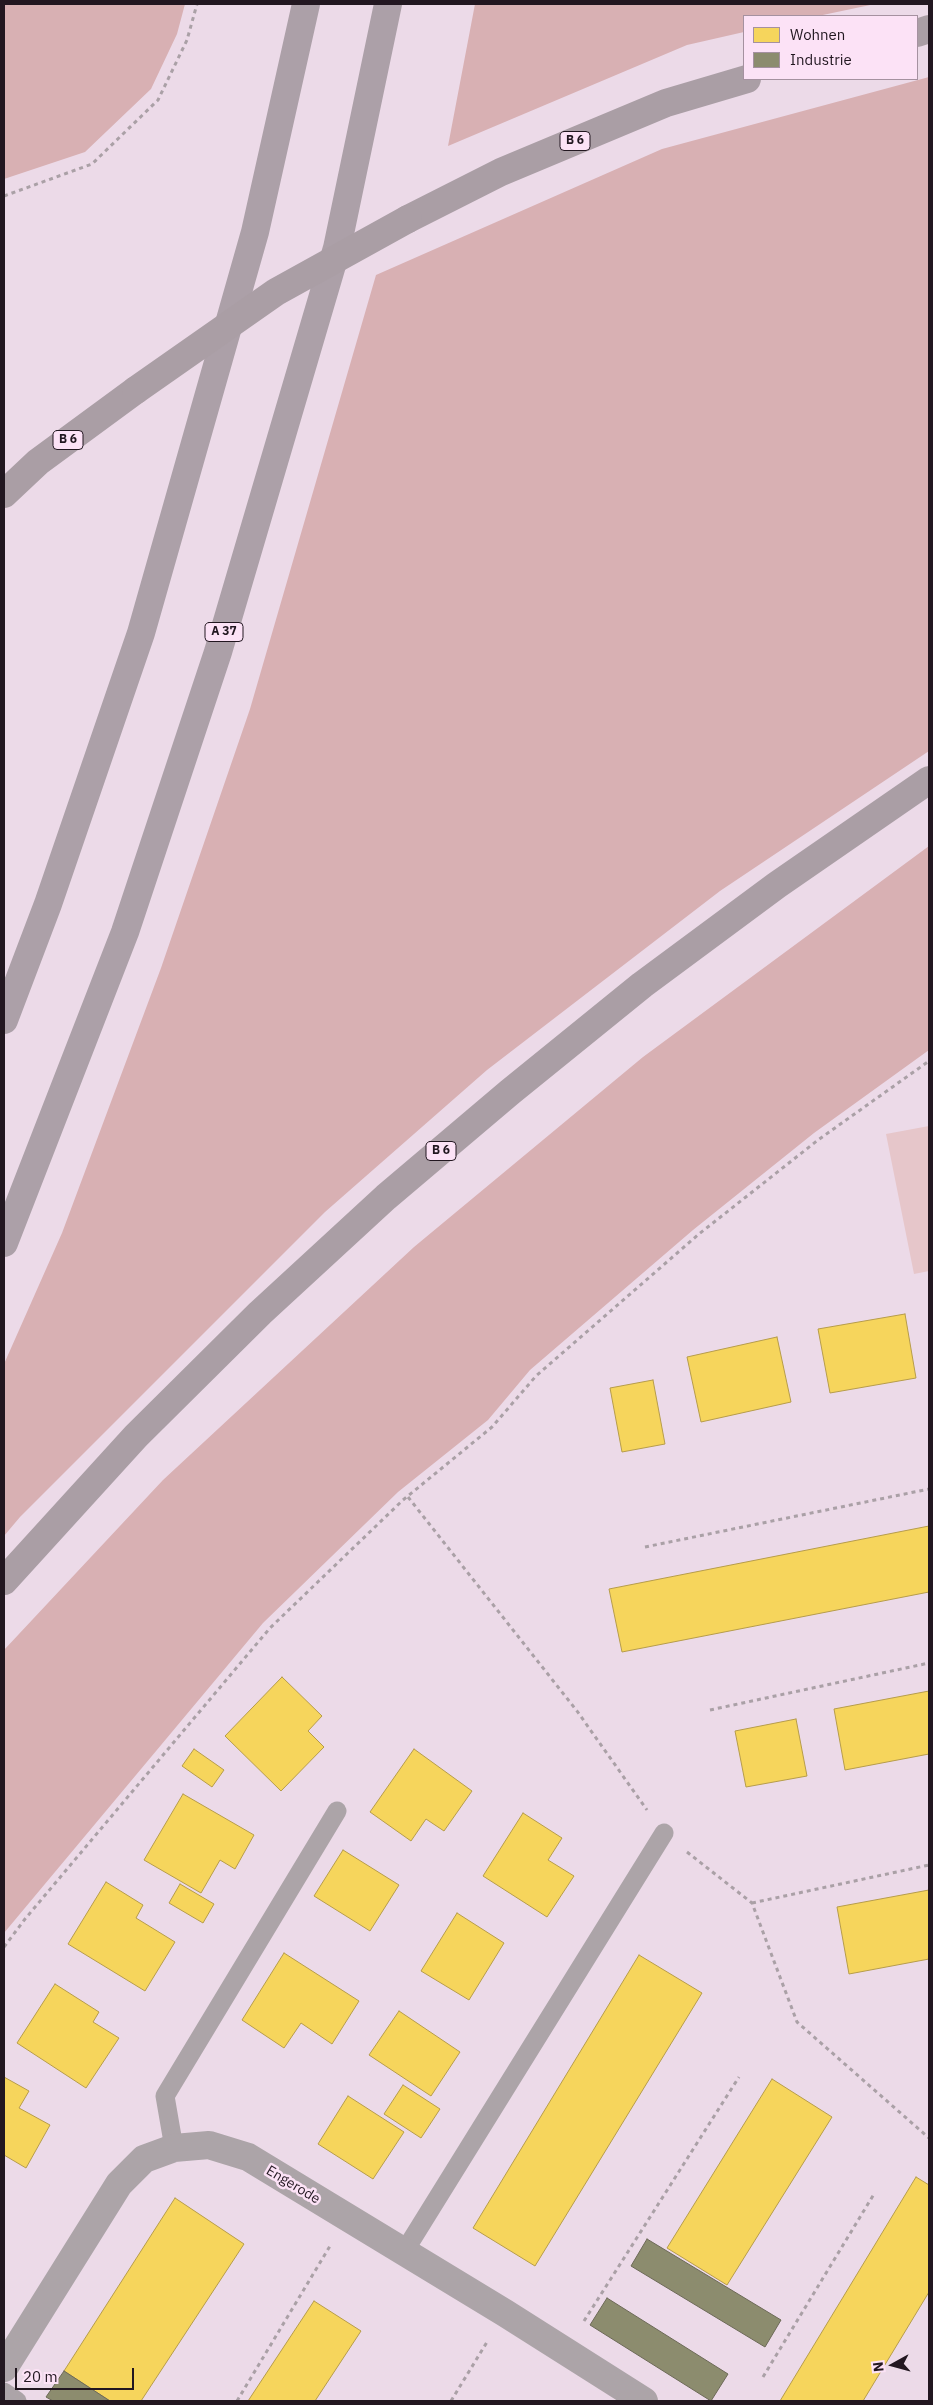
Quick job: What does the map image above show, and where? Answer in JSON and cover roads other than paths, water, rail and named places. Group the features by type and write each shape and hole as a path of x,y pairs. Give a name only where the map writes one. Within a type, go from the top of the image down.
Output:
{"highway":[{"path":"4,1020 48,904 141,633 255,232 306,4"},
{"name":"A 37","path":"4,1243 125,932 218,652 337,248 388,4"},
{"name":"B 6","path":"4,494 38,462 136,390 276,292 408,219 501,172 666,103 744,80"},
{"name":"B 6","path":"4,1581 136,1436 260,1314 386,1197 510,1092 642,985 777,885 929,780"}],"street":[{"name":"Engerode","path":"4,2368 120,2184 144,2159 174,2148 210,2145 248,2157 644,2401"}],"lane":[{"path":"174,2148 165,2096 337,1811"},
{"path":"404,2252 664,1833"},
{"path":"4,2392 17,2401"}]}
